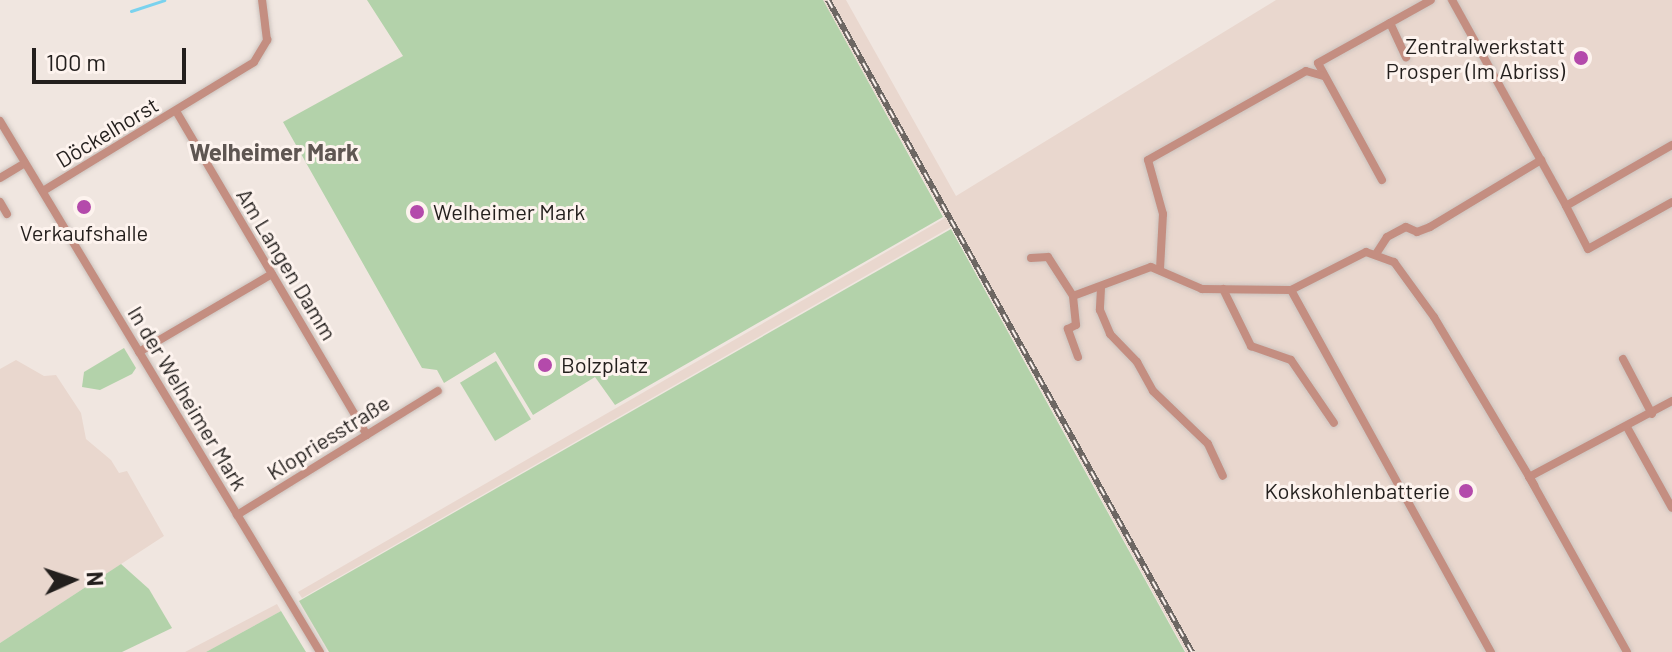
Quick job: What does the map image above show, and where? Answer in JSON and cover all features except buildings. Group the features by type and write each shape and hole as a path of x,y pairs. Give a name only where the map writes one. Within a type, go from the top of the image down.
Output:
{"street":[{"name":"Döckelhorst","path":"43,191 176,111 262,52 269,26 262,0"},
{"path":"1382,180 1318,63 1431,0"},
{"path":"1452,0 1588,249 1672,202"},
{"path":"1390,23 1406,57"},
{"path":"1160,269 1163,214 1148,160 1306,71 1324,76"},
{"name":"Am Langen Damm","path":"176,111 367,435"},
{"name":"In der Welheimer Mark","path":"0,121 320,652"},
{"path":"1566,206 1672,145"},
{"path":"1376,254 1397,232 1430,227 1541,160"},
{"path":"0,178 25,163"},
{"path":"0,202 7,214"},
{"path":"1073,296 1151,267 1202,289 1291,290 1366,252 1394,262 1411,281 1534,485 1627,652"},
{"path":"1031,258 1048,257 1073,296 1076,325 1068,329 1078,357"},
{"path":"139,352 272,274"},
{"path":"1101,288 1100,310 1110,334 1137,362 1153,391 1208,444 1223,476"},
{"path":"1223,289 1251,346 1291,360 1334,423"},
{"path":"1291,290 1491,652"},
{"path":"1623,359 1652,414"},
{"name":"Klopriesstraße","path":"237,515 438,391"},
{"path":"1534,485 1529,477 1628,429 1672,401"},
{"path":"1628,429 1672,508"}],"shaded area":[{"path":"823,0 846,0 956,196 1276,0 1672,0 1672,652 1186,652 951,227 302,598 298,592 945,218"},
{"path":"16,360 44,376 56,375 81,413 86,439 111,460 119,473 127,471 164,536 0,643 0,369"},
{"path":"277,604 281,611 206,652 185,652"}],"green space":[{"path":"367,0 823,0 943,217 615,405 595,377 533,415 495,352 444,383 437,370 422,368 283,122 403,56"},
{"path":"951,229 1185,652 329,652 299,601"},
{"path":"124,348 136,368 132,374 100,390 82,387 84,372"},
{"path":"496,361 531,419 495,441 460,383"},
{"path":"121,564 149,589 172,628 122,652 0,652 0,643"},
{"path":"281,611 306,652 206,652"}],"waterway":[{"path":"131,11 164,0"}],"railway":[{"path":"828,0 1192,652"}],"place":[{"name":"Zentralwerkstatt Prosper (Im Abriss)","path":"1581,58"},
{"name":"Verkaufshalle","path":"84,207"},
{"name":"Welheimer Mark","path":"417,212"},
{"name":"Bolzplatz","path":"545,365"},
{"name":"Kokskohlenbatterie","path":"1466,491"}],"district":[{"name":"Welheimer Mark","path":"274,152"}]}
